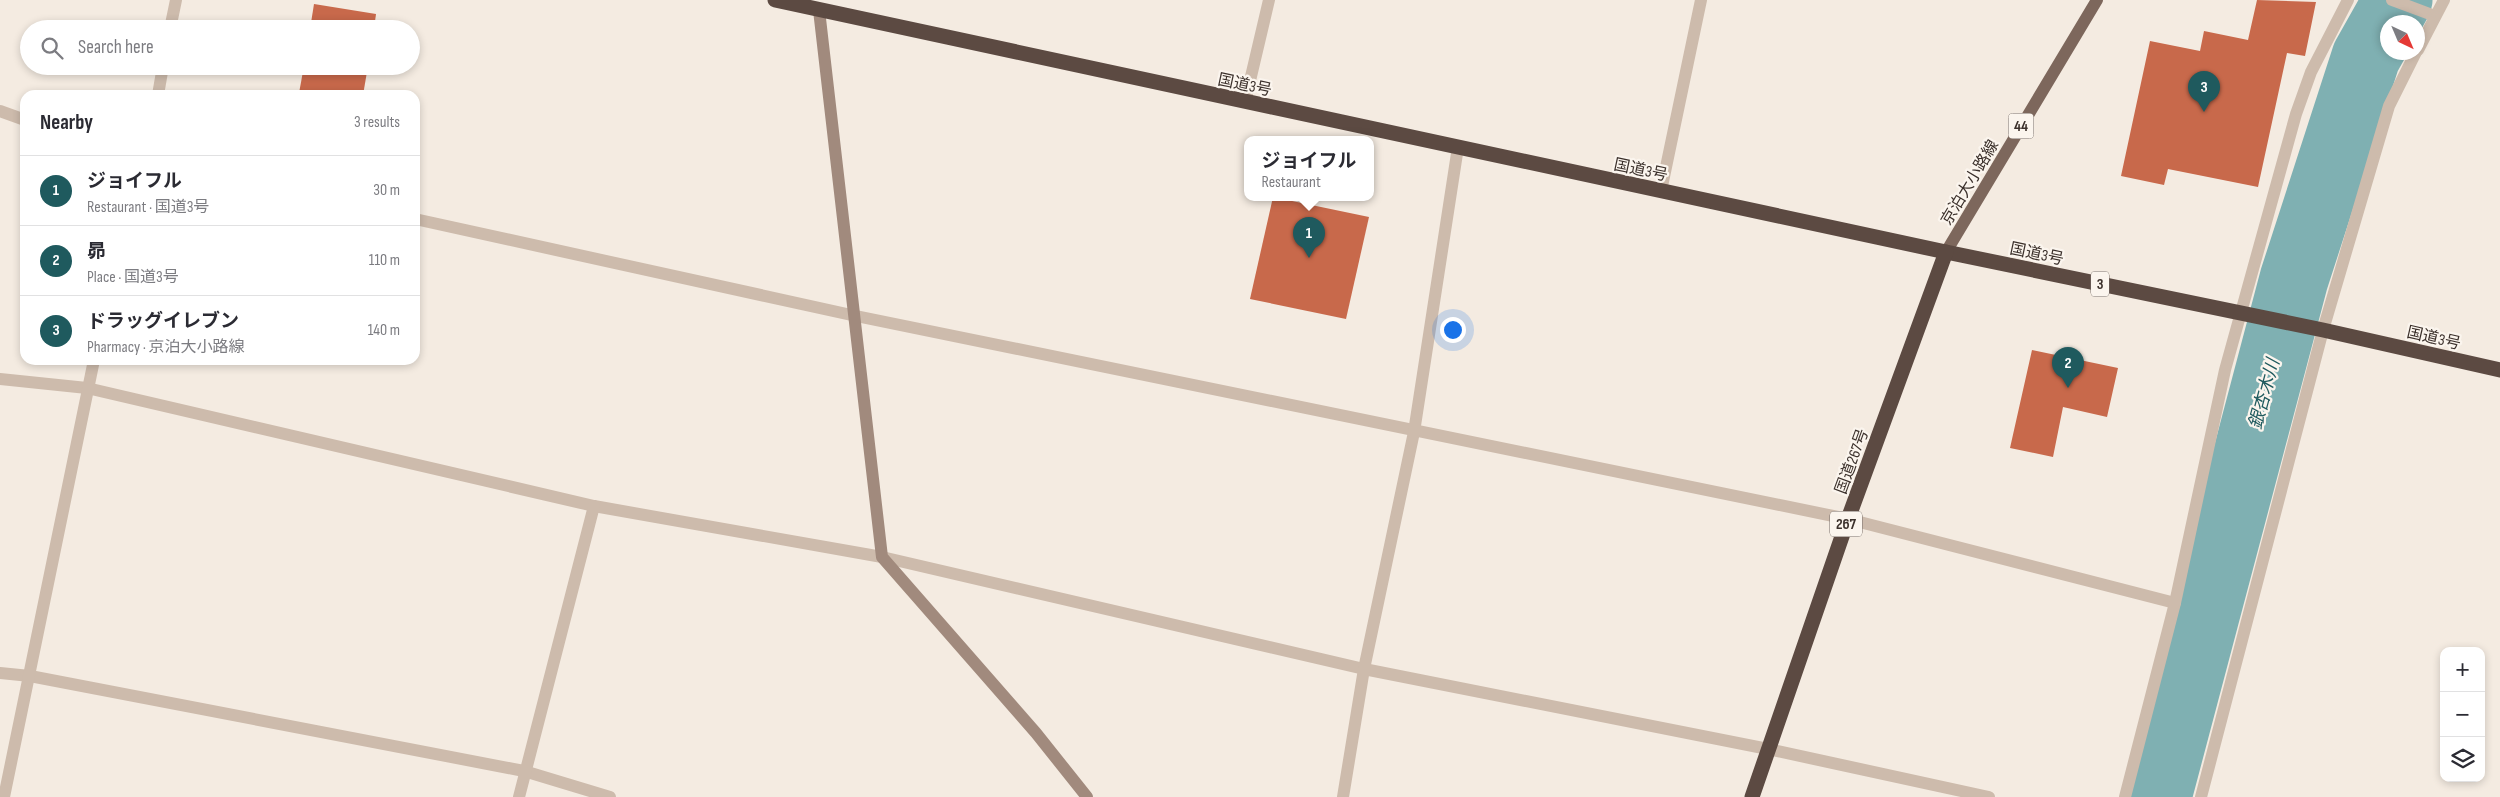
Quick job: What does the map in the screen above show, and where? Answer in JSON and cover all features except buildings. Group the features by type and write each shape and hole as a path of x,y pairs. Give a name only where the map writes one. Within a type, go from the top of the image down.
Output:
{"highway":[{"name":"国道3号","path":"775,0 1946,252 2317,329 2500,370"},
{"name":"国道267号","path":"1752,797 1848,519 1946,252"}],"main road":[{"name":"京泊大小路線","path":"1946,252 2097,0"}],"street":[{"path":"172,20 176,0"},
{"path":"1246,102 1269,0"},
{"path":"1661,191 1701,0"},
{"path":"2125,797 2175,603 2225,370 2247,315 2302,97 2311,72 2348,0"},
{"path":"2392,0 2435,16"},
{"path":"2425,35 2444,0"},
{"path":"819,10 856,316 882,557 1036,733 1087,797"},
{"path":"2201,797 2317,329 2389,106 2412,60"},
{"path":"159,90 161,75"},
{"path":"0,111 20,118"},
{"path":"1343,797 1364,669 1414,432 1458,147"},
{"path":"420,220 856,316 1414,432 1848,519 2175,603"},
{"path":"4,797 93,365"},
{"path":"0,379 87,388 594,506 882,557 1364,669 1768,749 1989,797"},
{"path":"519,797 524,771 594,506"},
{"path":"0,673 30,676 524,771 610,797"}],"waterway":[{"name":"銀杏木川","path":"2157,797 2294,279 2366,57 2398,0"}],"place":[{"name":"ドラッグイレブン","path":"2204,112"},
{"name":"ジョイフル","path":"1309,258"},
{"name":"昴","path":"2068,388"}]}
